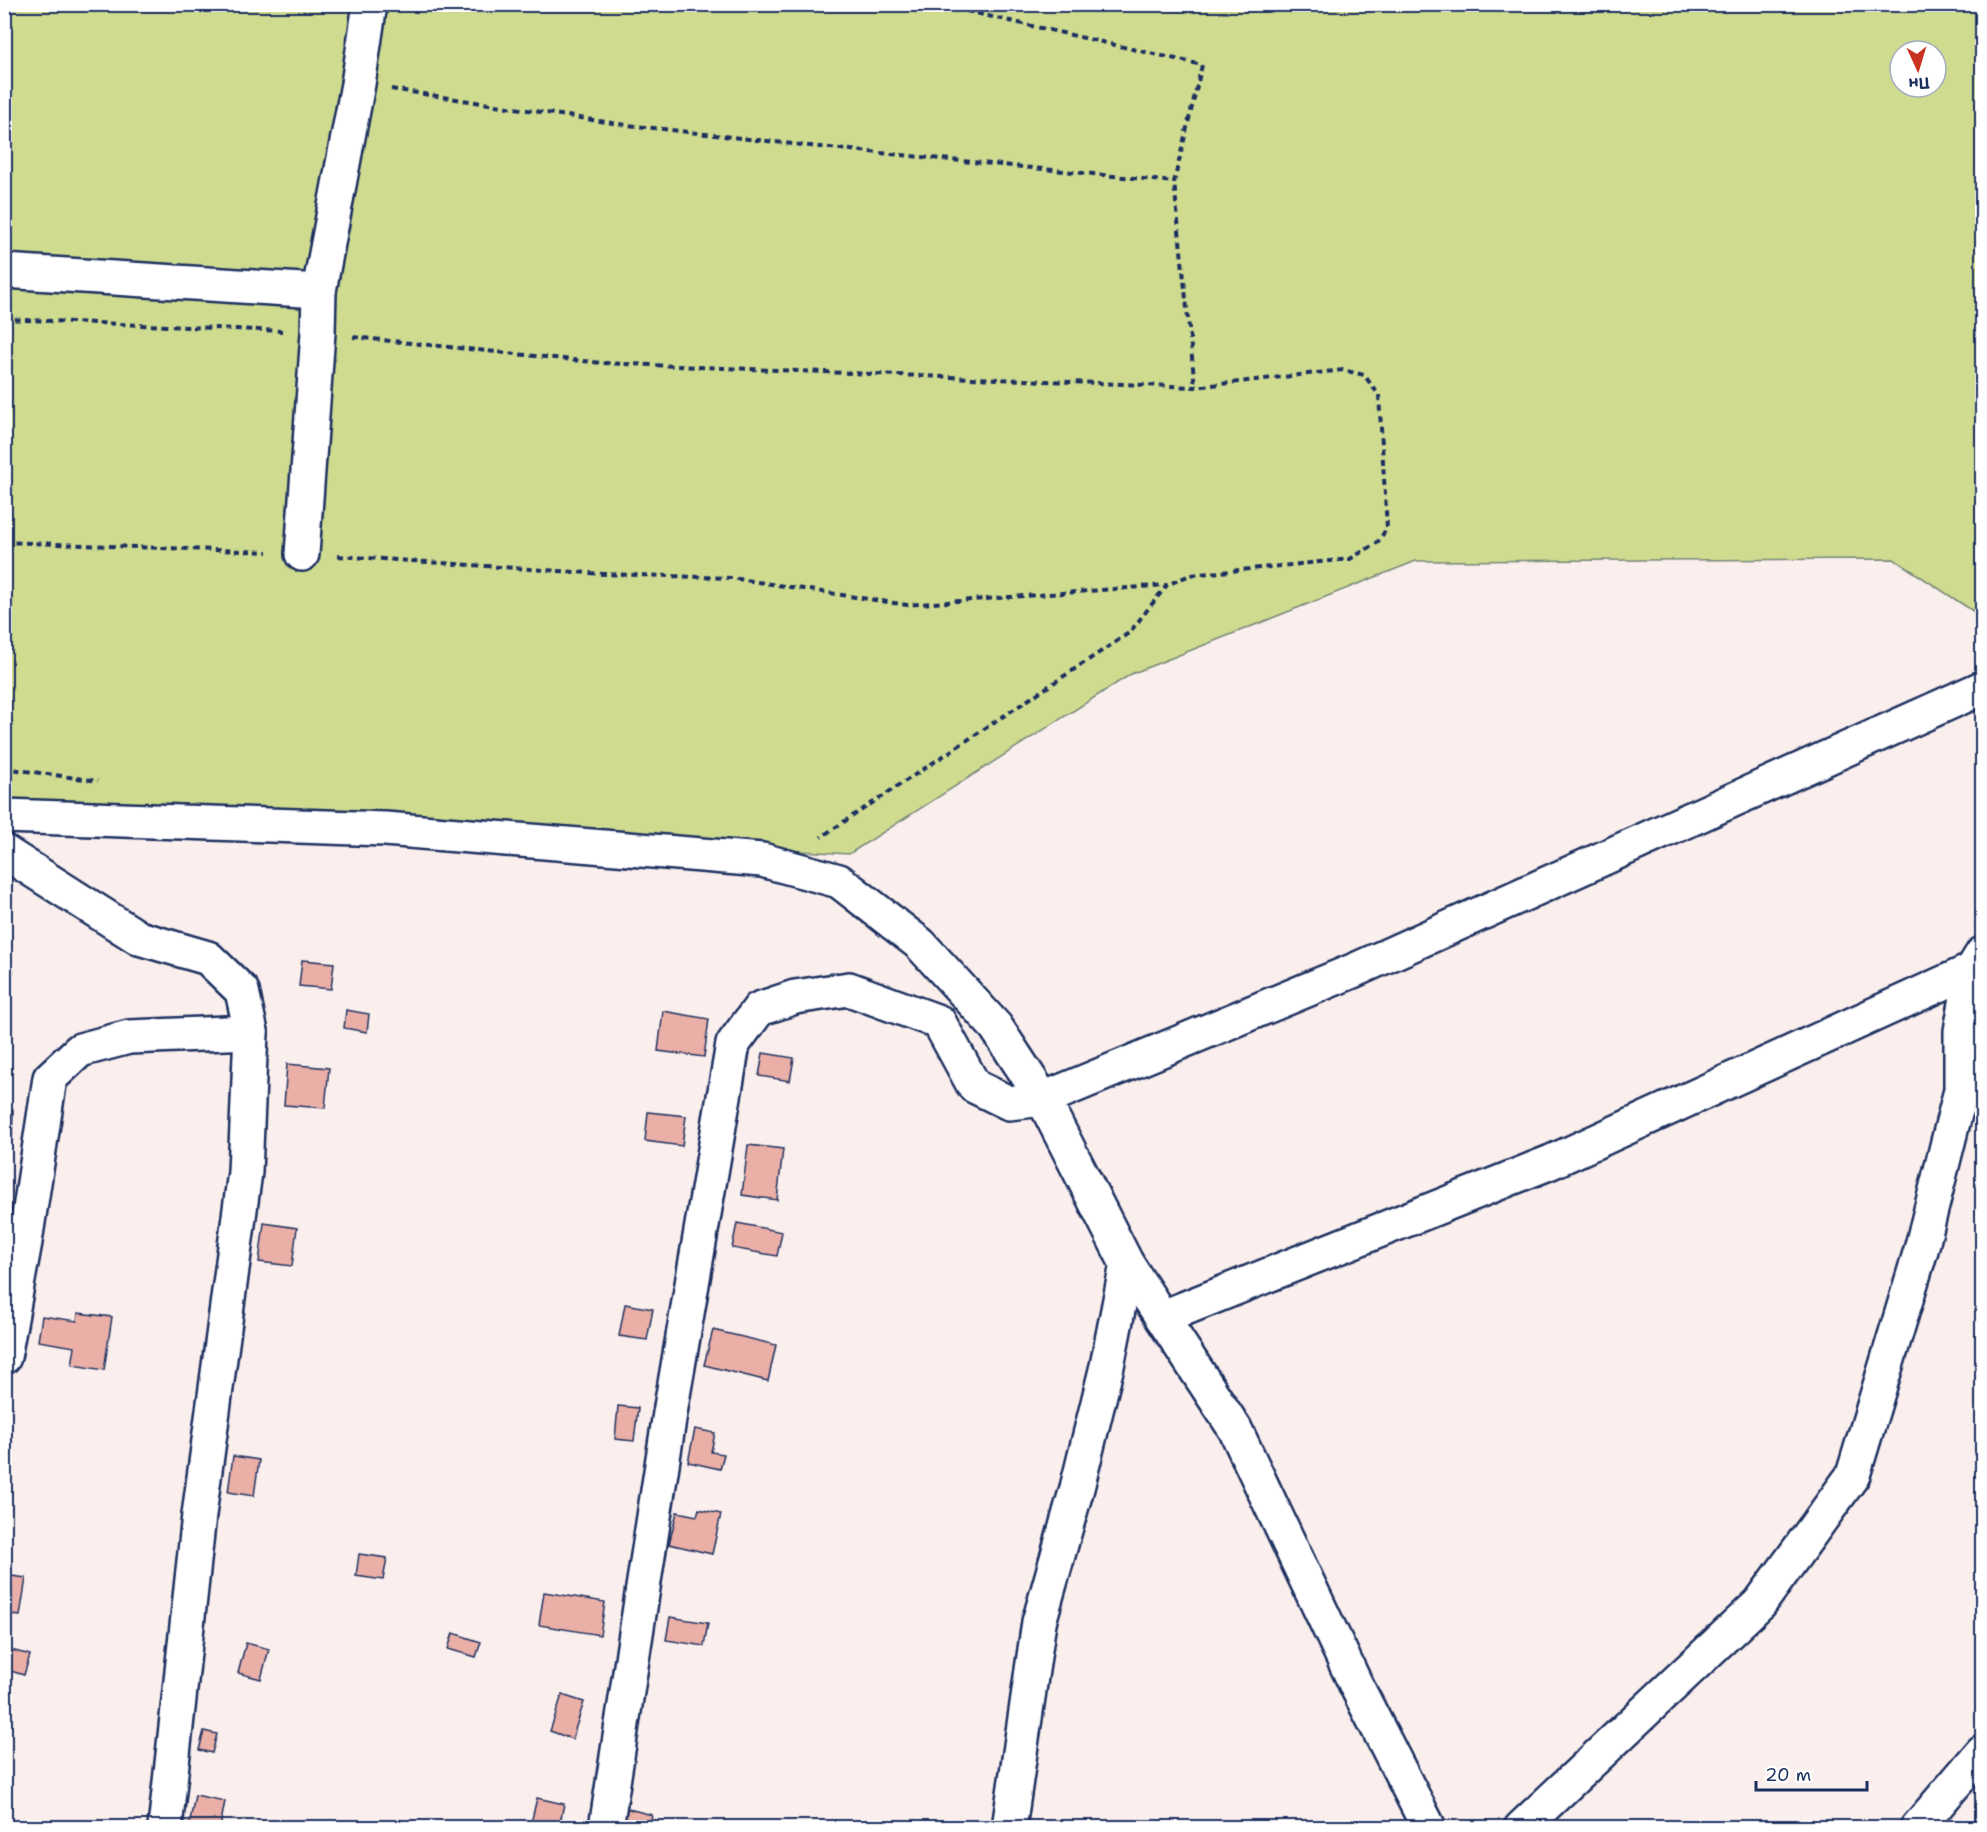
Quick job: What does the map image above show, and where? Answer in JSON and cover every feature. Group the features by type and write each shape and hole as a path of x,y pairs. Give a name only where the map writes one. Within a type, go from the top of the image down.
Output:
{"street":[{"path":"302,554 319,291 358,84 370,4"},
{"path":"4,271 319,291"},
{"path":"606,1827 670,1413 733,1044 759,1009 795,998 849,989 939,1022 974,1086 1010,1103 1043,1099 1366,965 1979,689"},
{"path":"4,816 385,829 762,860 839,881 920,944 996,1027 1043,1099 1127,1264 1235,1429 1356,1685 1429,1827"},
{"path":"4,852 139,938 208,958 242,991 251,1032 245,1172 199,1515 165,1827"},
{"path":"1163,1317 1551,1162 1977,962"},
{"path":"1521,1827 1760,1603 1853,1475 1921,1250 1962,1090 1961,1031 1977,962"},
{"path":"4,1357 25,1242 50,1078 80,1050 129,1037 251,1032"},
{"path":"1009,1827 1039,1622 1077,1488 1107,1366 1127,1264"},
{"path":"1917,1827 1983,1752"}],"path":[{"path":"936,4 1202,65 1174,182 1195,387"},
{"path":"358,84 619,124 810,146 1174,182"},
{"path":"4,319 318,333 602,363 1195,387 1343,369 1364,375 1379,395 1387,528 1377,543 1350,559 1190,575 1167,585 907,605 732,578 604,574 302,554 4,542"},
{"path":"811,837 823,837 1129,633 1167,585"},
{"path":"4,768 107,782"}],"green space":[{"path":"4,5 1982,5 1982,617 1894,559 1416,561 1131,674 849,854 5,800"}],"building":[{"path":"302,960 334,963 331,989 299,986"},
{"path":"4,969 13,970 10,996 4,995"},
{"path":"346,1010 369,1014 367,1032 344,1028"},
{"path":"663,1011 709,1019 704,1057 658,1051"},
{"path":"763,1053 794,1058 790,1081 759,1076"},
{"path":"287,1064 329,1068 325,1108 284,1105"},
{"path":"4,1110 13,1110 12,1136 4,1135"},
{"path":"648,1112 686,1116 682,1146 645,1141"},
{"path":"748,1145 783,1149 777,1200 742,1195"},
{"path":"264,1223 297,1228 292,1266 259,1262"},
{"path":"737,1223 782,1232 777,1256 732,1248"},
{"path":"625,1304 653,1309 647,1340 619,1336"},
{"path":"78,1313 112,1317 104,1370 72,1365 75,1347 38,1341 42,1316 77,1321"},
{"path":"713,1330 776,1345 768,1381 704,1365"},
{"path":"618,1406 638,1408 634,1441 615,1439"},
{"path":"695,1429 715,1433 711,1452 724,1454 720,1469 688,1462"},
{"path":"233,1456 259,1460 254,1496 228,1492"},
{"path":"699,1509 721,1514 712,1554 669,1544 677,1512 697,1516"},
{"path":"359,1554 387,1558 383,1580 356,1576"},
{"path":"4,1575 26,1578 20,1616 4,1614"},
{"path":"544,1592 605,1602 600,1635 539,1625"},
{"path":"670,1617 708,1623 704,1646 666,1640"},
{"path":"453,1633 481,1642 476,1657 448,1649"},
{"path":"246,1643 269,1649 261,1679 238,1673"},
{"path":"4,1648 30,1655 24,1675 4,1669"},
{"path":"562,1695 584,1702 572,1739 550,1731"},
{"path":"204,1731 217,1734 212,1753 199,1750"},
{"path":"195,1795 225,1801 220,1828 189,1826"},
{"path":"537,1798 564,1804 559,1828 531,1823"},
{"path":"625,1808 652,1815 649,1828 620,1828"}]}
